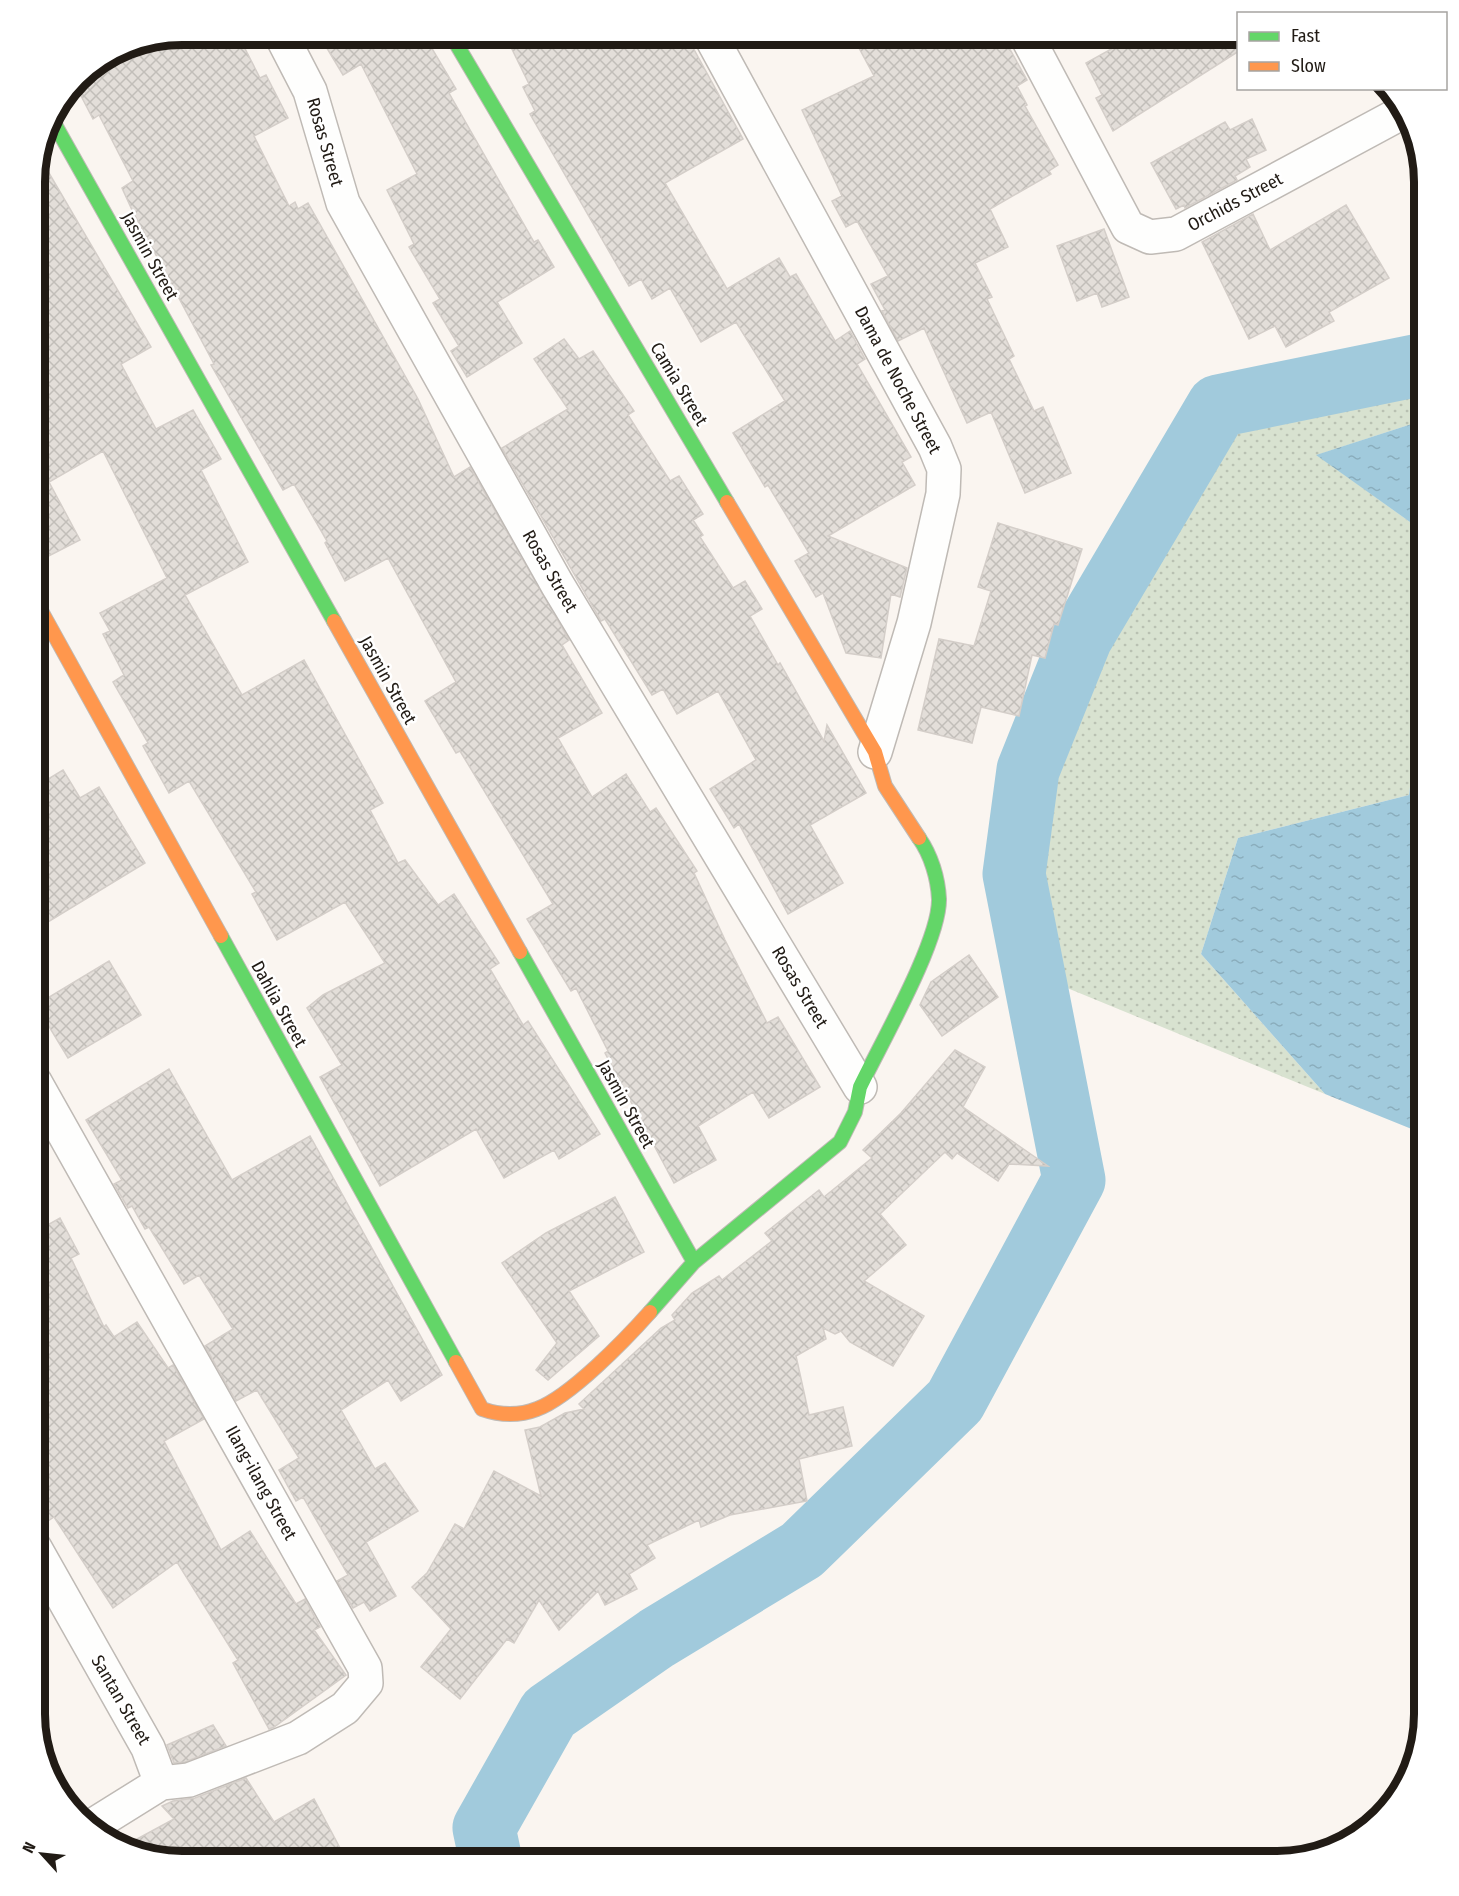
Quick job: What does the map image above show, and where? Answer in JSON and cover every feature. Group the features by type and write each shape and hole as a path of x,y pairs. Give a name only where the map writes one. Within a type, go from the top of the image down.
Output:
{"street":[{"name":"Rosas Street","path":"287,45 310,91 343,203 557,585 860,1087"},
{"name":"Camia Street","path":"457,45 875,752 885,786 930,854 939,900 928,945 860,1087"},
{"name":"Dama de Noche Street","path":"715,45 936,447 944,469 943,494 915,623 875,752"},
{"name":"Orchids Street","path":"1031,45 1128,227 1150,237 1176,234 1397,115"},
{"name":"Jasmin Street","path":"56,127 694,1262"},
{"name":"Dahlia Street","path":"45,618 482,1410 500,1415 537,1409 570,1388 634,1330 694,1262"},
{"path":"694,1262 840,1142 855,1112 860,1087"},
{"name":"Ilang-ilang Street","path":"45,1100 365,1668 366,1683 345,1708 298,1738 189,1780 161,1783"},
{"name":"Santan Street","path":"45,1567 148,1748 161,1783"},
{"path":"98,1822 161,1783"}],"green space":[{"path":"1414,366 1414,423 1317,455 1414,525 1414,756 1409,795 1238,838 1201,954 1325,1094 1055,983 1039,846 1081,638 1218,406"}],"water":[{"path":"1414,423 1414,525 1316,455"},
{"path":"1414,756 1414,1130 1325,1094 1201,954 1238,838 1409,795"}],"building":[{"path":"243,45 260,78 266,75 288,118 254,136 289,206 295,202 298,209 308,203 418,399 454,477 470,467 569,640 562,645 602,713 558,738 592,797 626,774 650,812 656,808 697,871 694,873 767,1023 778,1017 820,1087 769,1118 753,1092 698,1126 716,1160 674,1183 605,1053 608,1051 576,988 571,991 527,919 553,904 460,751 456,753 425,701 456,682 388,558 345,581 325,543 327,541 294,484 283,490 211,365 214,364 132,210 122,188 133,181 99,115 93,119 80,94 85,92 83,88 85,85 113,63 138,52 164,46"},
{"path":"325,45 430,45 456,89 449,93 534,242 538,240 554,267 497,302 522,343 467,377 451,351 459,346 433,303 440,299 409,247 414,244 387,190 417,174 361,64 343,75"},
{"path":"510,45 691,45 743,139 665,183 727,289 779,258 790,277 796,274 835,341 850,331 865,359 857,364 911,457 902,462 915,485 828,536 907,568 900,597 891,594 881,658 846,653 823,593 816,597 795,561 809,553 768,485 765,487 733,433 785,401 736,322 701,342 670,288 652,299 641,279 629,286 530,114 535,111 523,87 529,84"},
{"path":"857,45 1008,45 1027,80 1017,86 1027,105 1025,106 1058,165 1049,171 1051,174 990,209 1008,247 975,263 992,297 987,299 1014,356 1009,359 1034,411 1043,407 1071,473 1025,493 991,412 967,423 924,328 898,341 871,284 888,276 857,221 846,227 832,201 842,196 802,110 874,76"},
{"path":"1114,45 1237,45 1237,52 1113,131 1096,98 1102,95 1086,63 1115,47"},
{"path":"1252,119 1266,150 1246,159 1250,167 1235,176 1237,180 1185,208 1184,205 1176,209 1151,163 1225,122 1230,130"},
{"path":"46,167 151,347 121,364 156,429 193,410 221,459 201,470 248,562 185,595 242,695 304,660 383,803 370,810 398,863 405,860 438,905 454,894 499,963 490,969 523,1025 528,1021 600,1134 559,1159 554,1150 504,1178 476,1129 380,1186 320,1077 342,1065 307,1008 323,995 385,963 345,902 277,940 252,894 256,892 189,781 169,793 143,746 148,743 113,682 124,675 103,634 110,631 100,613 167,578 103,451 49,482 80,540 45,558 45,342 48,340 45,335"},
{"path":"1346,205 1389,278 1329,312 1334,321 1286,347 1275,326 1249,339 1202,242 1253,214 1270,250"},
{"path":"1104,229 1129,297 1102,307 1097,293 1077,301 1057,246"},
{"path":"564,339 579,359 593,351 634,411 628,415 670,481 679,476 703,514 693,520 703,535 700,537 733,588 745,581 762,609 750,616 778,665 780,663 824,741 827,725 866,793 810,825 843,883 788,914 739,824 734,828 710,789 756,760 718,691 677,714 663,689 652,695 605,619 601,621 502,448 568,409 534,359"},
{"path":"998,523 1082,549 1058,625 1054,624 1045,658 1032,655 1019,716 981,707 972,743 918,730 939,639 974,646 991,591 978,587"},
{"path":"63,770 80,798 99,787 145,863 48,922 45,916 45,781"},
{"path":"969,955 998,997 942,1036 920,1005 931,982"},
{"path":"109,961 141,1015 68,1058 45,1020 45,1000"},
{"path":"955,1050 985,1067 963,1107 1048,1166 1009,1164 998,1181 957,1153 952,1159 945,1152 880,1214 906,1245 864,1281 924,1316 893,1366 850,1342 841,1331 835,1334 823,1328 826,1339 796,1356 809,1415 843,1407 852,1446 799,1459 807,1501 730,1515 701,1527 699,1520 647,1545 655,1558 629,1574 637,1589 605,1605 598,1591 559,1630 539,1600 514,1643 507,1639 460,1699 421,1667 451,1629 412,1587 427,1573 455,1524 464,1529 494,1471 541,1496 525,1430 540,1427 565,1413 584,1409 579,1404 661,1328 675,1320 672,1315 692,1293 719,1276 722,1280 772,1241 765,1233 819,1190 824,1197 872,1158 863,1150 901,1113"},
{"path":"169,1069 232,1180 310,1136 442,1375 401,1401 388,1380 341,1410 375,1469 385,1463 418,1511 366,1542 396,1596 370,1611 364,1602 353,1608 337,1581 348,1575 303,1497 296,1501 279,1470 299,1458 257,1390 236,1401 205,1346 233,1329 199,1275 184,1284 149,1227 145,1229 132,1206 128,1208 114,1184 122,1180 86,1120"},
{"path":"615,1197 644,1252 569,1291 599,1336 548,1380 536,1370 557,1343 502,1263 546,1233"},
{"path":"60,1218 79,1254 71,1258 104,1327 106,1325 114,1337 137,1322 168,1368 173,1365 204,1419 164,1441 221,1550 250,1531 296,1604 305,1599 320,1627 314,1630 346,1675 274,1727 269,1729 233,1663 238,1660 177,1562 113,1608 54,1517 48,1521 45,1515 45,1226"},
{"path":"213,1725 226,1746 185,1762 174,1763 167,1745"},
{"path":"246,1778 274,1822 314,1799 341,1850 182,1851 164,1850 132,1842 174,1819 162,1806 173,1801 195,1798"}],"waterway":[{"path":"489,1851 484,1828 549,1713 657,1638 802,1550 955,1401 1074,1180 1014,874 1028,770 1081,638 1218,406 1414,366"}],"traffic: fast":[{"path":"457,45 727,502"},
{"path":"56,127 334,621"},
{"path":"650,1312 694,1262 840,1142 855,1112 860,1087 920,966 937,917 939,899 937,883 930,859 919,838"},
{"path":"221,936 456,1362"},
{"path":"520,952 694,1262"}],"traffic: slow":[{"path":"727,502 875,752 885,786 919,838"},
{"path":"45,618 221,936"},
{"path":"334,621 520,952"},
{"path":"456,1362 482,1409 495,1413 523,1413 537,1409 565,1393 612,1351 650,1312"}]}
